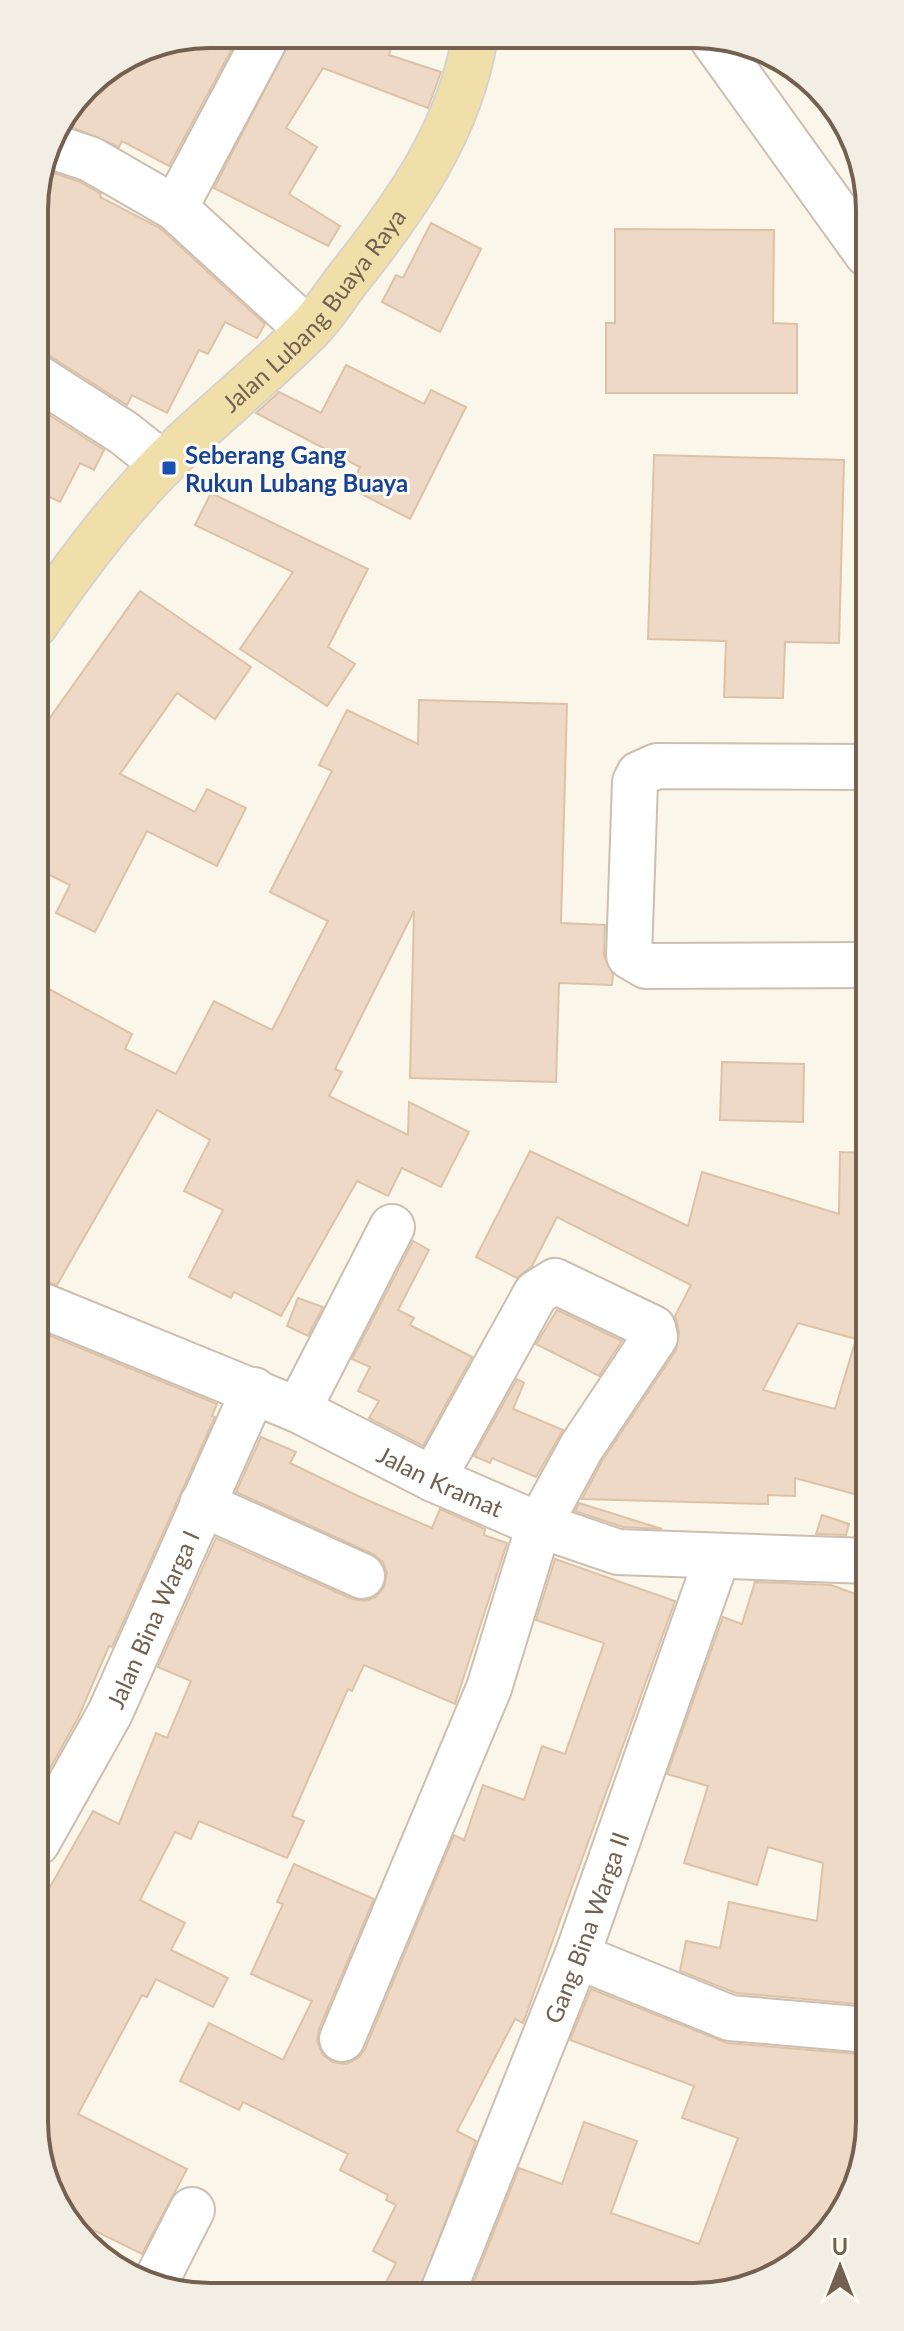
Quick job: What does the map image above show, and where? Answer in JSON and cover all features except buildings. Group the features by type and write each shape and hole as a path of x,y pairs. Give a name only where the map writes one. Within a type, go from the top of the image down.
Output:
{"main road":[{"name":"Jalan Lubang Buaya Raya","path":"48,606 88,549 163,464 308,330 422,177 468,81 473,48"}],"street":[{"path":"175,208 261,48"},
{"path":"720,50 856,239"},
{"path":"60,149 90,159 175,208 308,330"},
{"path":"48,384 124,433 163,464"},
{"path":"856,767 657,766 639,774 635,782 629,956 646,966 856,965"},
{"path":"298,1410 392,1227"},
{"path":"342,2039 489,1688 539,1525 581,1448 655,1337 653,1328 555,1281 544,1285 536,1293 433,1479"},
{"name":"Jalan Kramat","path":"48,1308 254,1390 433,1479 539,1525 618,1552 856,1561"},
{"name":"Jalan Bina Warga I","path":"48,1823 110,1713 254,1390"},
{"path":"202,1504 362,1576"},
{"name":"Gang Bina Warga II","path":"446,2283 577,1956 717,1558"},
{"path":"577,1956 730,2018 856,2029"},
{"path":"159,2274 192,2210"}],"place":[{"name":"Seberang Gang Rukun Lubang Buaya","path":"169,468"}]}
